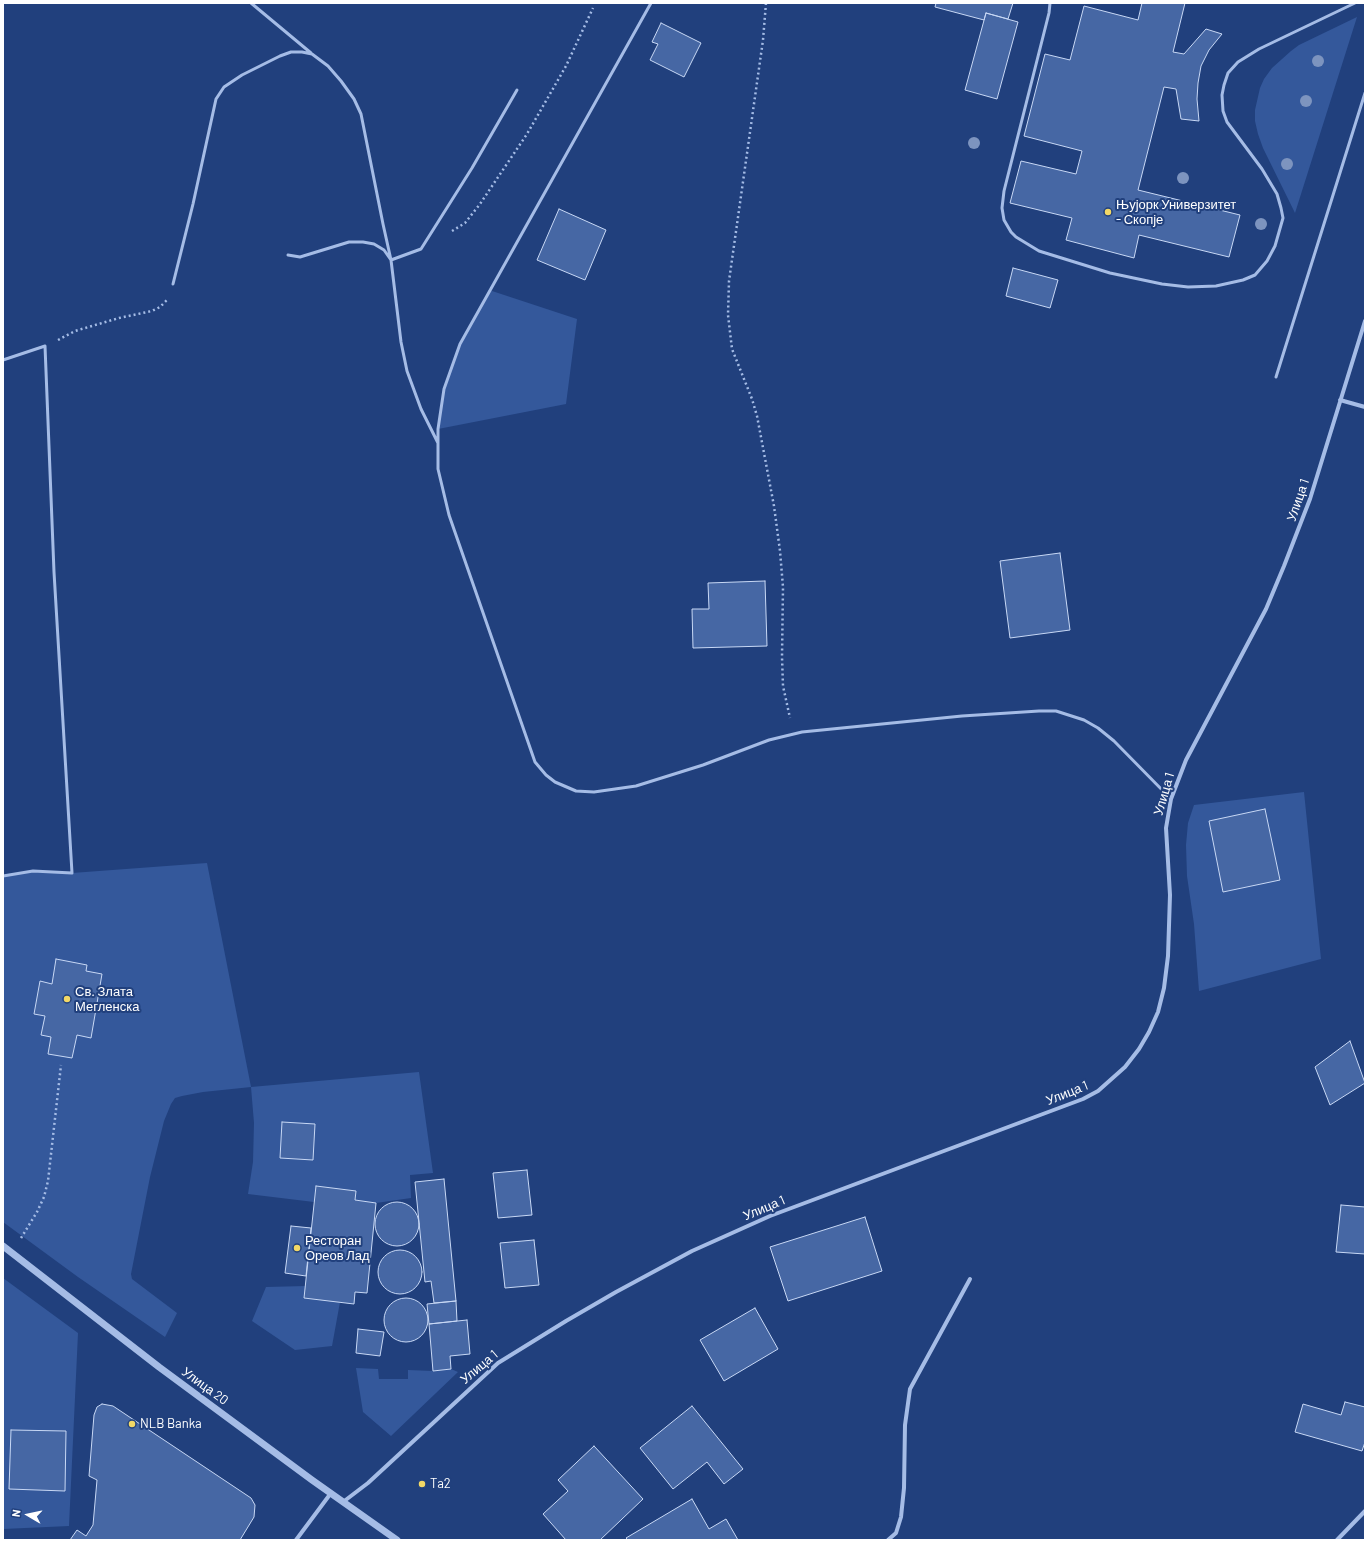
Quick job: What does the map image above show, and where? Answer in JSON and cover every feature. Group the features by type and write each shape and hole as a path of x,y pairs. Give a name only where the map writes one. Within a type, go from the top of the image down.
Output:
{"street":[{"name":"Улица 1","path":"343,1502 368,1483 498,1363 616,1292 692,1251 770,1216 1083,1099 1098,1091 1111,1080 1139,1049 1158,1012 1168,956 1170,895 1166,828 1171,799 1186,760 1272,595 1310,499 1365,321"},
{"path":"1340,400 1365,407"},
{"name":"Улица 20","path":"3,1246 159,1367 397,1540"},
{"path":"888,1540 896,1533 901,1517 904,1488 905,1425 910,1389 970,1279"},
{"path":"296,1540 331,1493"},
{"path":"1337,1540 1365,1511"}],"lane":[{"path":"251,3 328,66 354,99 361,114 382,224 391,260 401,342 407,371 421,409 438,445"},
{"path":"651,3 460,344 444,389 438,430 438,469 448,515 535,762 546,775 555,782 576,791 594,792 636,786 703,765 769,740 794,734 832,728 962,716 1056,711 1084,720 1098,728 1114,741 1171,799"},
{"path":"1050,3 1004,191 1002,208 1004,220 1011,232 1016,237 1031,247 1045,253 1110,273 1145,281 1194,287 1216,286 1236,282 1255,275 1267,261 1275,246 1283,218 1276,194 1262,169 1227,122 1223,111 1222,95 1228,73 1238,62 1259,49 1355,3"},
{"path":"173,284 193,204 216,99 224,87 242,75 280,56 291,52 312,54"},
{"path":"391,260 421,249 472,168 517,90"},
{"path":"1276,377 1365,93"},
{"path":"288,255 300,257 349,242 363,242 374,244 384,250 391,260"},
{"path":"3,360 45,346 54,572 72,873 34,871 3,876"}],"path":[{"path":"766,3 763,40 729,281 728,315 732,349 750,392 757,416 774,506 783,588 783,686 794,734"},
{"path":"452,231 465,223 480,204 527,134 566,66 593,8"},
{"path":"45,346 76,331 119,318 152,311 165,302 170,296 173,284"},
{"path":"11,1251 23,1236 37,1212 47,1186 61,1065"}],"shaded area":[{"path":"1357,17 1295,213 1263,148 1258,134 1255,121 1255,110 1260,88 1264,79 1272,68 1299,45"},
{"path":"489,290 577,319 566,404 438,429 444,389 460,344"},
{"path":"1304,792 1321,959 1199,991 1194,924 1187,876 1186,845 1188,823 1194,805"},
{"path":"207,863 251,1087 203,1092 175,1098 164,1121 150,1177 131,1274 132,1279 177,1313 165,1337 78,1277 3,1222 3,876 33,871 72,873"},
{"path":"419,1072 433,1173 410,1175 411,1198 376,1203 355,1200 356,1191 316,1186 314,1202 248,1194 253,1162 254,1123 251,1087","holes":["315,1124 313,1160 281,1158"]},
{"path":"3,1278 78,1333 69,1526 3,1529"},
{"path":"306,1286 304,1298 340,1302 332,1346 295,1350 252,1321 266,1287"},
{"path":"356,1368 378,1369 379,1379 408,1379 408,1370 433,1371 451,1369 458,1372 391,1436 363,1412"}],"building":[{"path":"936,3 1013,3 1008,19 986,13 984,20 935,7"},
{"path":"1142,3 1185,3 1173,52 1184,54 1206,29 1222,34 1209,50 1201,66 1197,99 1199,121 1181,119 1176,89 1164,87 1138,190 1240,215 1229,257 1139,235 1134,258 1066,240 1072,218 1010,203 1021,161 1076,174 1082,151 1024,136 1045,54 1070,60 1084,6 1138,20"},
{"path":"986,13 1018,22 997,99 965,90"},
{"path":"661,23 701,43 684,77 650,60 658,44 652,42"},
{"path":"559,209 606,230 585,280 537,260"},
{"path":"1013,268 1058,280 1050,308 1006,296"},
{"path":"1060,553 1070,630 1010,638 1000,561"},
{"path":"765,581 767,646 693,648 692,609 709,609 708,583"},
{"path":"1265,809 1280,880 1223,892 1209,821"},
{"name":"Св. Злата Мегленска","path":"56,959 87,965 86,971 102,974 91,1038 77,1035 72,1058 48,1054 51,1037 41,1035 45,1016 34,1014 40,981 52,984"},
{"path":"1350,1041 1365,1083 1330,1105 1315,1067"},
{"path":"282,1122 315,1124 313,1160 280,1158"},
{"path":"527,1170 532,1215 498,1218 493,1173"},
{"path":"444,1179 456,1301 434,1303 431,1281 425,1282 415,1182"},
{"path":"316,1186 356,1191 355,1200 376,1203 367,1293 355,1292 354,1304 304,1298"},
{"path":"397,1202 409,1206 415,1212 419,1224 415,1236 409,1242 397,1246 385,1242 379,1236 375,1224 379,1212 385,1206"},
{"path":"1341,1205 1365,1207 1365,1254 1336,1252"},
{"path":"865,1217 882,1271 788,1301 770,1247"},
{"path":"291,1226 311,1228 306,1276 285,1273"},
{"path":"534,1240 539,1285 505,1288 500,1243"},
{"path":"400,1250 412,1254 418,1260 422,1272 418,1284 412,1290 400,1294 388,1290 382,1284 378,1272 382,1260 388,1254"},
{"path":"406,1298 418,1302 424,1308 428,1320 424,1332 418,1338 406,1342 394,1338 388,1332 384,1320 388,1308 394,1302"},
{"path":"456,1301 457,1321 429,1324 427,1304"},
{"path":"755,1308 778,1349 724,1381 700,1340"},
{"path":"467,1320 470,1354 450,1356 451,1369 433,1371 429,1324"},
{"path":"358,1329 384,1332 380,1356 356,1353"},
{"path":"1345,1402 1365,1407 1365,1442 1362,1451 1295,1432 1303,1404 1341,1415"},
{"path":"102,1404 113,1406 251,1498 255,1505 254,1517 240,1540 70,1540 77,1530 86,1536 93,1525 97,1480 89,1476 94,1415 97,1407"},
{"path":"692,1406 743,1469 724,1484 707,1462 673,1489 640,1448"},
{"path":"11,1430 66,1431 65,1491 9,1489"},
{"path":"594,1446 643,1499 600,1540 566,1540 543,1514 568,1491 558,1480"},
{"path":"692,1499 709,1529 726,1519 738,1540 628,1540 626,1538"}],"place":[{"name":"Њујорк Универзитет - Скопје","path":"1108,212"},
{"name":"Св. Злата Мегленска","path":"67,999"},
{"name":"Ресторан Ореов Лад","path":"297,1248"},
{"name":"NLB Banka","path":"132,1424"},
{"name":"Ta2","path":"422,1484"}]}
